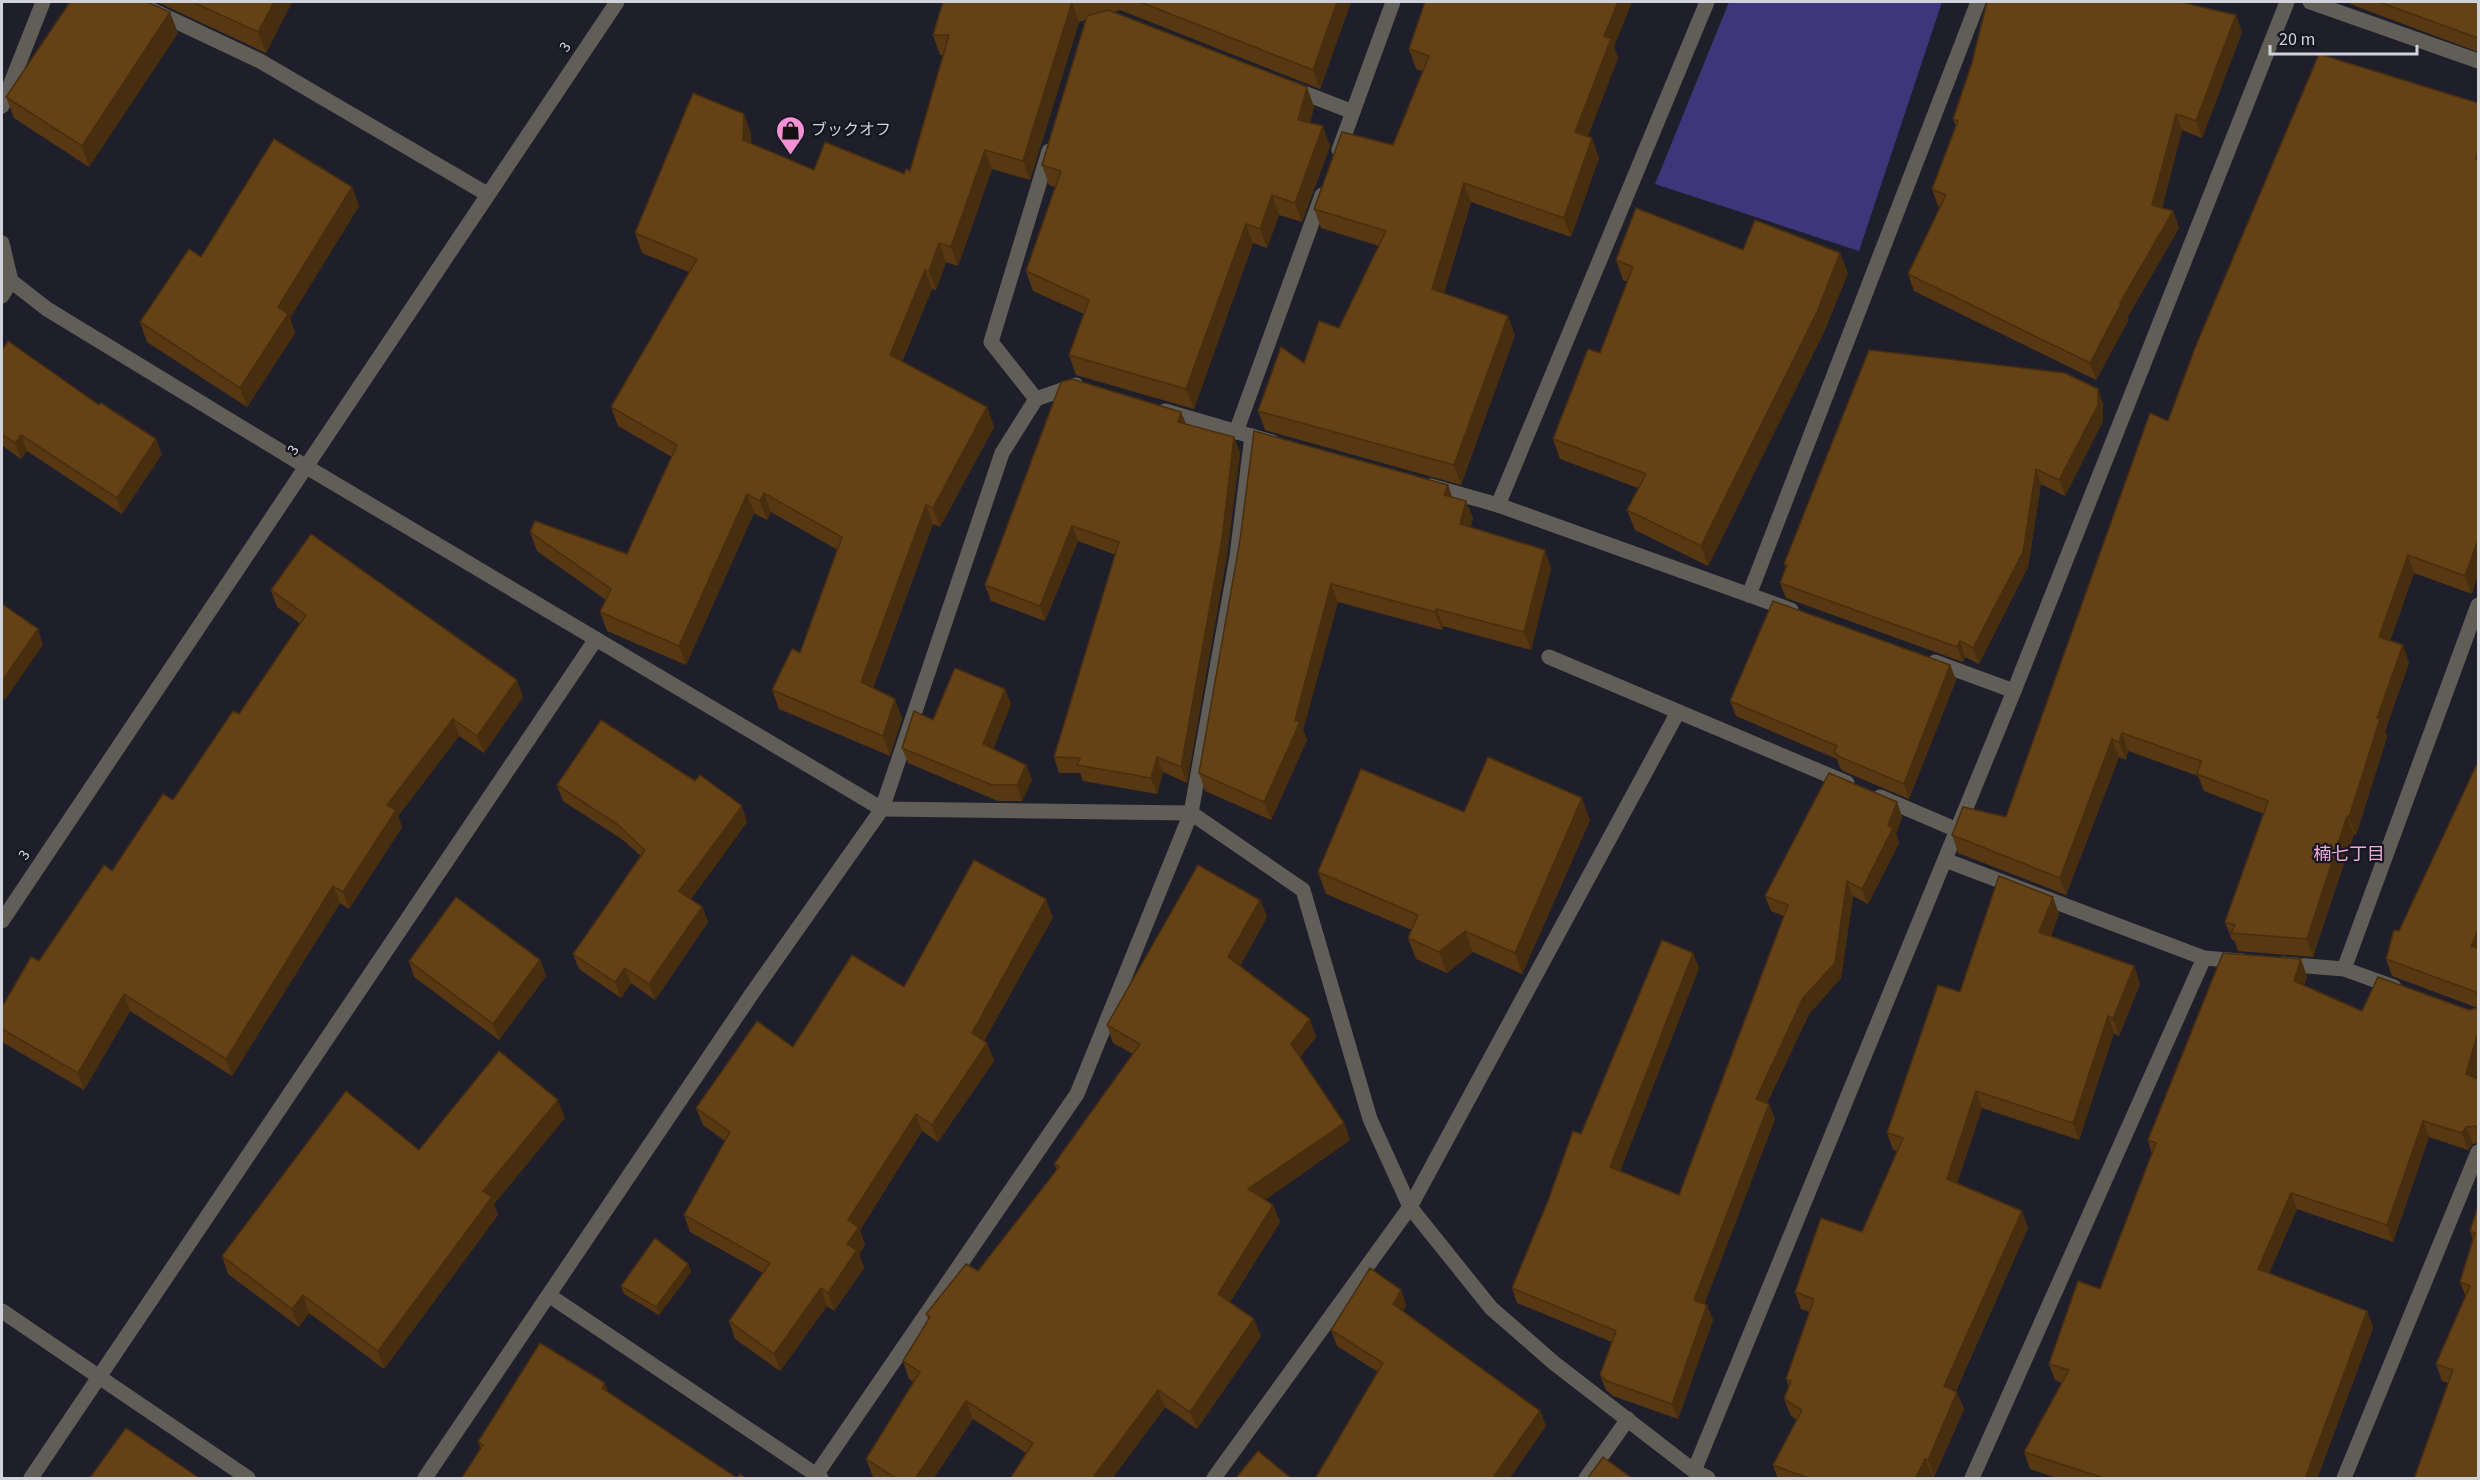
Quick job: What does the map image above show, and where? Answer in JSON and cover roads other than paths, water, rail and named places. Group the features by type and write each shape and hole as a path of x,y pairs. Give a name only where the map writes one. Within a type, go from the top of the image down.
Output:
{"street":[{"path":"2,106 43,2"},
{"path":"135,2 260,61 487,194"},
{"name":"3","path":"2,921 617,2"},
{"path":"1236,432 1394,2"},
{"path":"1498,505 1707,2"},
{"path":"1749,595 1978,2"},
{"path":"1694,1471 1946,860 2287,2"},
{"path":"2310,2 2478,61"},
{"path":"1277,82 1353,112"},
{"path":"1036,399 991,342 1052,140"},
{"path":"2,243 11,281 47,309 305,466 882,809 1191,813 1303,890 1370,1119 1410,1207 1491,1308 1554,1363 1694,1471 1708,1479"},
{"path":"2,296 11,281"},
{"path":"425,1479 753,992 882,809 1002,453 1036,399 1077,384 1089,388"},
{"path":"1145,405 1286,446"},
{"path":"550,1296 818,1477 1077,1094 1191,813 1237,556 1252,436"},
{"path":"1419,483 1498,505 1803,614"},
{"path":"2344,969 2478,605"},
{"path":"31,1479 597,639"},
{"path":"1549,657 1958,830"},
{"path":"1925,659 2014,691"},
{"path":"1214,1479 1410,1207 1678,712"},
{"path":"1946,860 2204,958 2344,969 2411,993"},
{"path":"1972,1479 2204,958"},
{"path":"2344,1479 2478,1152"},
{"path":"2,1311 248,1479"},
{"path":"1586,1479 1628,1419"}],"place":[{"name":"ブックオフ","path":"790,156"}],"district":[{"name":"楠七丁目","path":"2349,854"}]}
